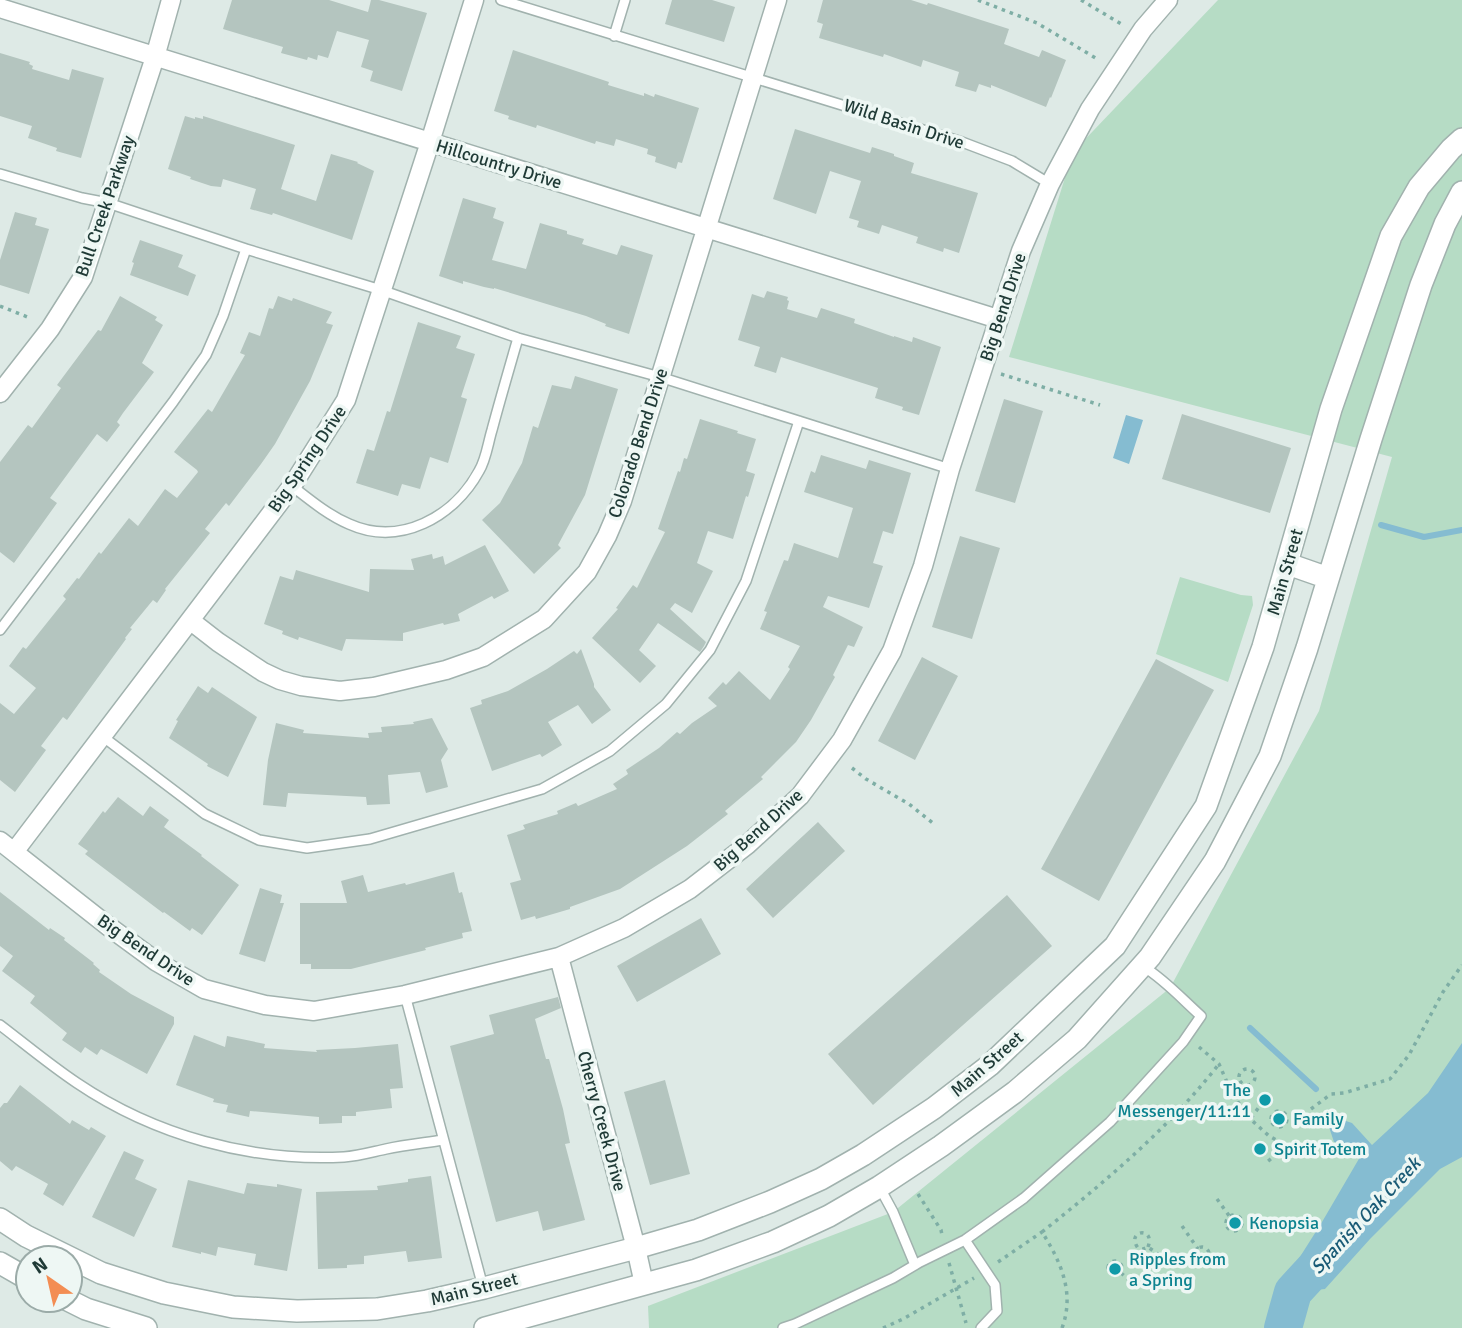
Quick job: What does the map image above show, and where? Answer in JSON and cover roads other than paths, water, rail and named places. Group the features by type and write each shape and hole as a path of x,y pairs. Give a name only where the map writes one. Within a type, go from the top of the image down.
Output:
{"street":[{"name":"Bull Creek Parkway","path":"0,393 50,329 83,277 171,0"},
{"name":"Big Spring Drive","path":"7,846 102,736 191,621 292,485 346,400 474,0"},
{"name":"Colorado Bend Drive","path":"191,621 263,672 280,680 319,690 340,691 374,687 446,670 483,657 544,619 587,572 607,537 622,501 777,0"},
{"name":"Big Bend Drive","path":"7,846 118,933 157,961 204,989 265,1005 314,1011 405,995 559,957 624,928 690,889 747,845 800,796 842,740 892,651 923,566 950,469 1021,251 1050,184 1090,109 1138,36 1168,0"},
{"name":"Hillcountry Drive","path":"0,8 998,319"},
{"name":"Main Street","path":"0,1219 26,1236 101,1273 164,1293 297,1319 427,1301 698,1230 821,1179 934,1108 990,1065 1115,946 1206,806 1263,647 1331,409 1391,236 1419,187 1462,139"},
{"name":"Main Street","path":"485,1328 696,1270 829,1216 941,1146 1015,1092 1077,1039 1150,957 1215,861 1270,756 1307,648 1421,285 1462,192"},
{"path":"1288,564 1328,578"},
{"path":"1115,946 1142,966"},
{"name":"Cherry Creek Drive","path":"559,957 636,1248 643,1284"},
{"path":"863,1155 879,1187"},
{"path":"84,1309 146,1328"}],"lane":[{"name":"Wild Basin Drive","path":"500,0 962,142 1012,161 1050,184"},
{"path":"614,36 625,0"},
{"path":"0,174 108,203 381,290 518,338 660,376 950,469"},
{"path":"0,630 206,355 223,316 246,249"},
{"path":"292,485 327,512 351,525 375,531 403,531 429,523 455,504 480,470 518,338"},
{"path":"102,736 205,814 259,841 307,848 370,839 542,789 620,743 666,704 710,650 746,581 799,421"},
{"path":"783,1328 893,1279 965,1240 1024,1198 1110,1122 1184,1042 1201,1016 1160,977 1142,966"},
{"path":"405,995 484,1288"},
{"path":"0,1025 77,1083 124,1111 173,1132 215,1144 302,1157 347,1157 443,1140"},
{"path":"879,1187 893,1212 915,1265"},
{"path":"965,1240 995,1285 997,1311 981,1328"}],"water":[{"path":"1126,415 1143,420 1129,464 1113,458"},
{"path":"1462,1043 1462,1157 1440,1169 1370,1239 1325,1289 1306,1287 1293,1292 1291,1271 1360,1157 1342,1144 1334,1142 1328,1124 1334,1117 1352,1123 1372,1145 1428,1093"}],"waterway":[{"path":"1381,525 1424,537 1462,530"},
{"path":"1250,1028 1316,1089"},
{"name":"Spanish Oak Creek","path":"1283,1328 1293,1292 1328,1254"}],"place":[{"name":"The Messenger/11:11","path":"1265,1100"},
{"name":"Family","path":"1279,1119"},
{"name":"Spirit Totem","path":"1260,1149"},
{"name":"Kenopsia","path":"1235,1223"},
{"name":"Ripples from a Spring","path":"1115,1269"}]}
